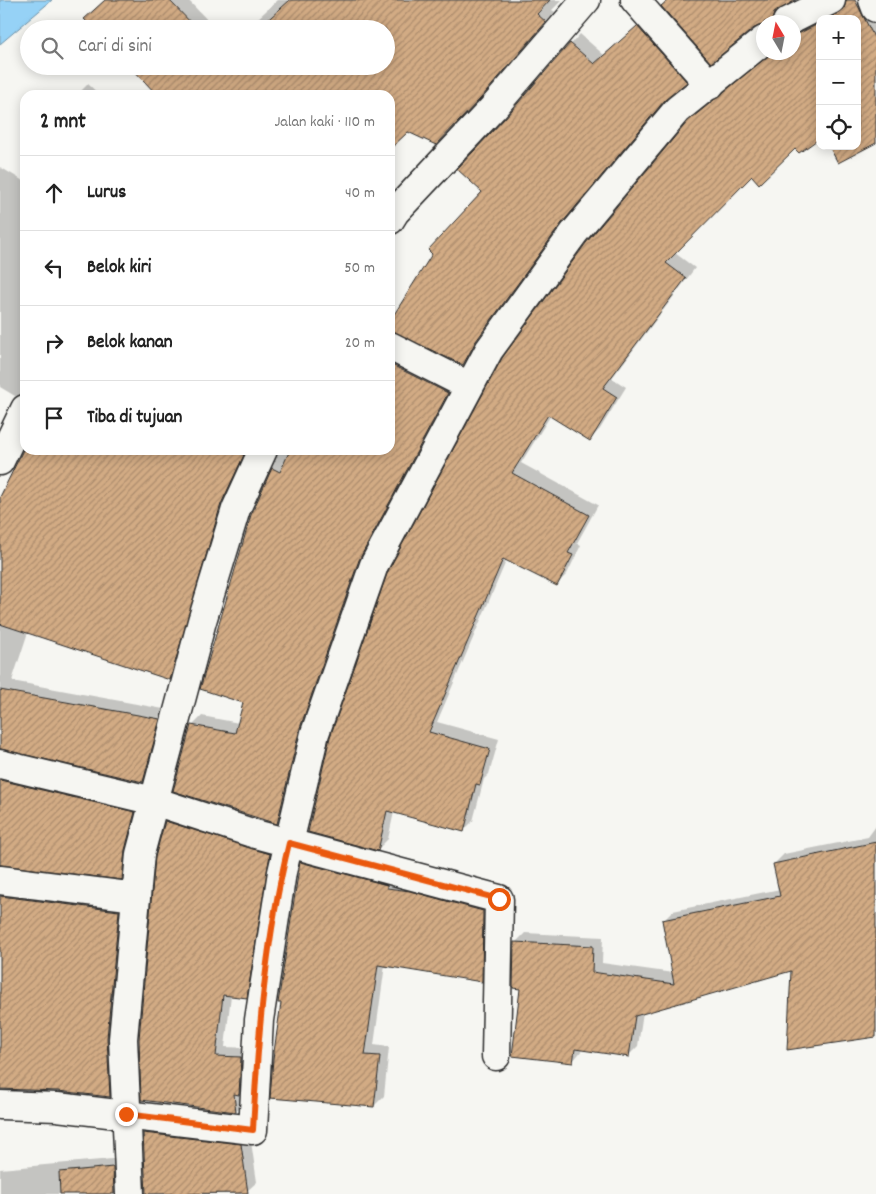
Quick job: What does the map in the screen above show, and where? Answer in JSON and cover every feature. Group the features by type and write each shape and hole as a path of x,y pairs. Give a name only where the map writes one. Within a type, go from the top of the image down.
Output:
{"street":[{"path":"395,211 493,108 586,0"},
{"path":"635,0 710,85"},
{"path":"801,15 831,0"},
{"path":"873,0 876,8"},
{"path":"0,1106 58,1107 253,1130 259,1020 280,882 316,733 374,565 489,350 574,233 677,110 756,47"},
{"path":"395,349 469,386"},
{"path":"0,461 20,420"},
{"path":"130,1194 123,1039 140,854 202,620 236,509 261,455"},
{"path":"0,764 154,800 289,843 499,899 496,1056"},
{"path":"0,880 136,897"}],"water":[{"path":"0,0 52,0 28,20 20,20 20,27 0,44"}],"building":[{"path":"105,0 169,0 188,20 85,20"},
{"path":"290,0 550,0 537,14 546,22 481,98 436,145 408,132 395,144 395,90 152,90 138,75 395,75 395,20 268,20"},
{"path":"668,0 796,0 774,15 756,15 756,27 711,63 661,6"},
{"path":"846,0 855,0 876,41 876,143 838,163 831,150 861,150 861,15 834,15 844,9"},
{"path":"816,25 816,141 799,153 795,149 759,184 752,176 666,263 686,278 603,388 617,397 590,441 548,415 512,473 589,515 568,553 573,555 557,586 503,559 429,732 490,749 480,785 476,784 464,832 387,811 378,851 308,832 330,737 388,571 502,358 586,243 688,121 763,60 801,60 801,32"},
{"path":"637,26 687,82 665,100 562,223 476,341 463,365 395,333 395,313 432,254 428,250 482,192 457,169 505,118 570,43 594,64"},
{"path":"395,366 448,393 359,560 300,728 277,824 173,791 191,725 235,733 243,703 200,689 251,515 272,468 280,472 288,455 395,455"},
{"path":"21,455 244,455 221,504 170,680 0,624 0,497"},
{"path":"0,690 160,719 143,782 0,749"},
{"path":"0,780 135,812 125,850 122,880 0,865"},
{"path":"165,821 270,854 247,998 223,995 216,1056 241,1057 239,1095 234,1094 236,1112 141,1100 139,1039 155,857"},
{"path":"876,842 876,1037 787,1050 791,971 635,1016 629,1057 575,1049 573,1063 512,1056 520,989 513,988 514,942 593,946 592,972 674,984 662,920 780,896 773,864"},
{"path":"300,862 387,885 387,888 410,891 483,911 482,982 378,965 365,1055 380,1056 374,1107 270,1098 273,1059 281,1003 278,1003"},
{"path":"0,896 119,911 107,1038 110,1097 58,1091 0,1089"},
{"path":"143,1133 241,1144 248,1193 146,1194"},
{"path":"113,1167 114,1194 60,1194 59,1172"}],"route":[{"path":"126,1114 253,1130 259,1020 280,882 289,843 499,899"}]}
